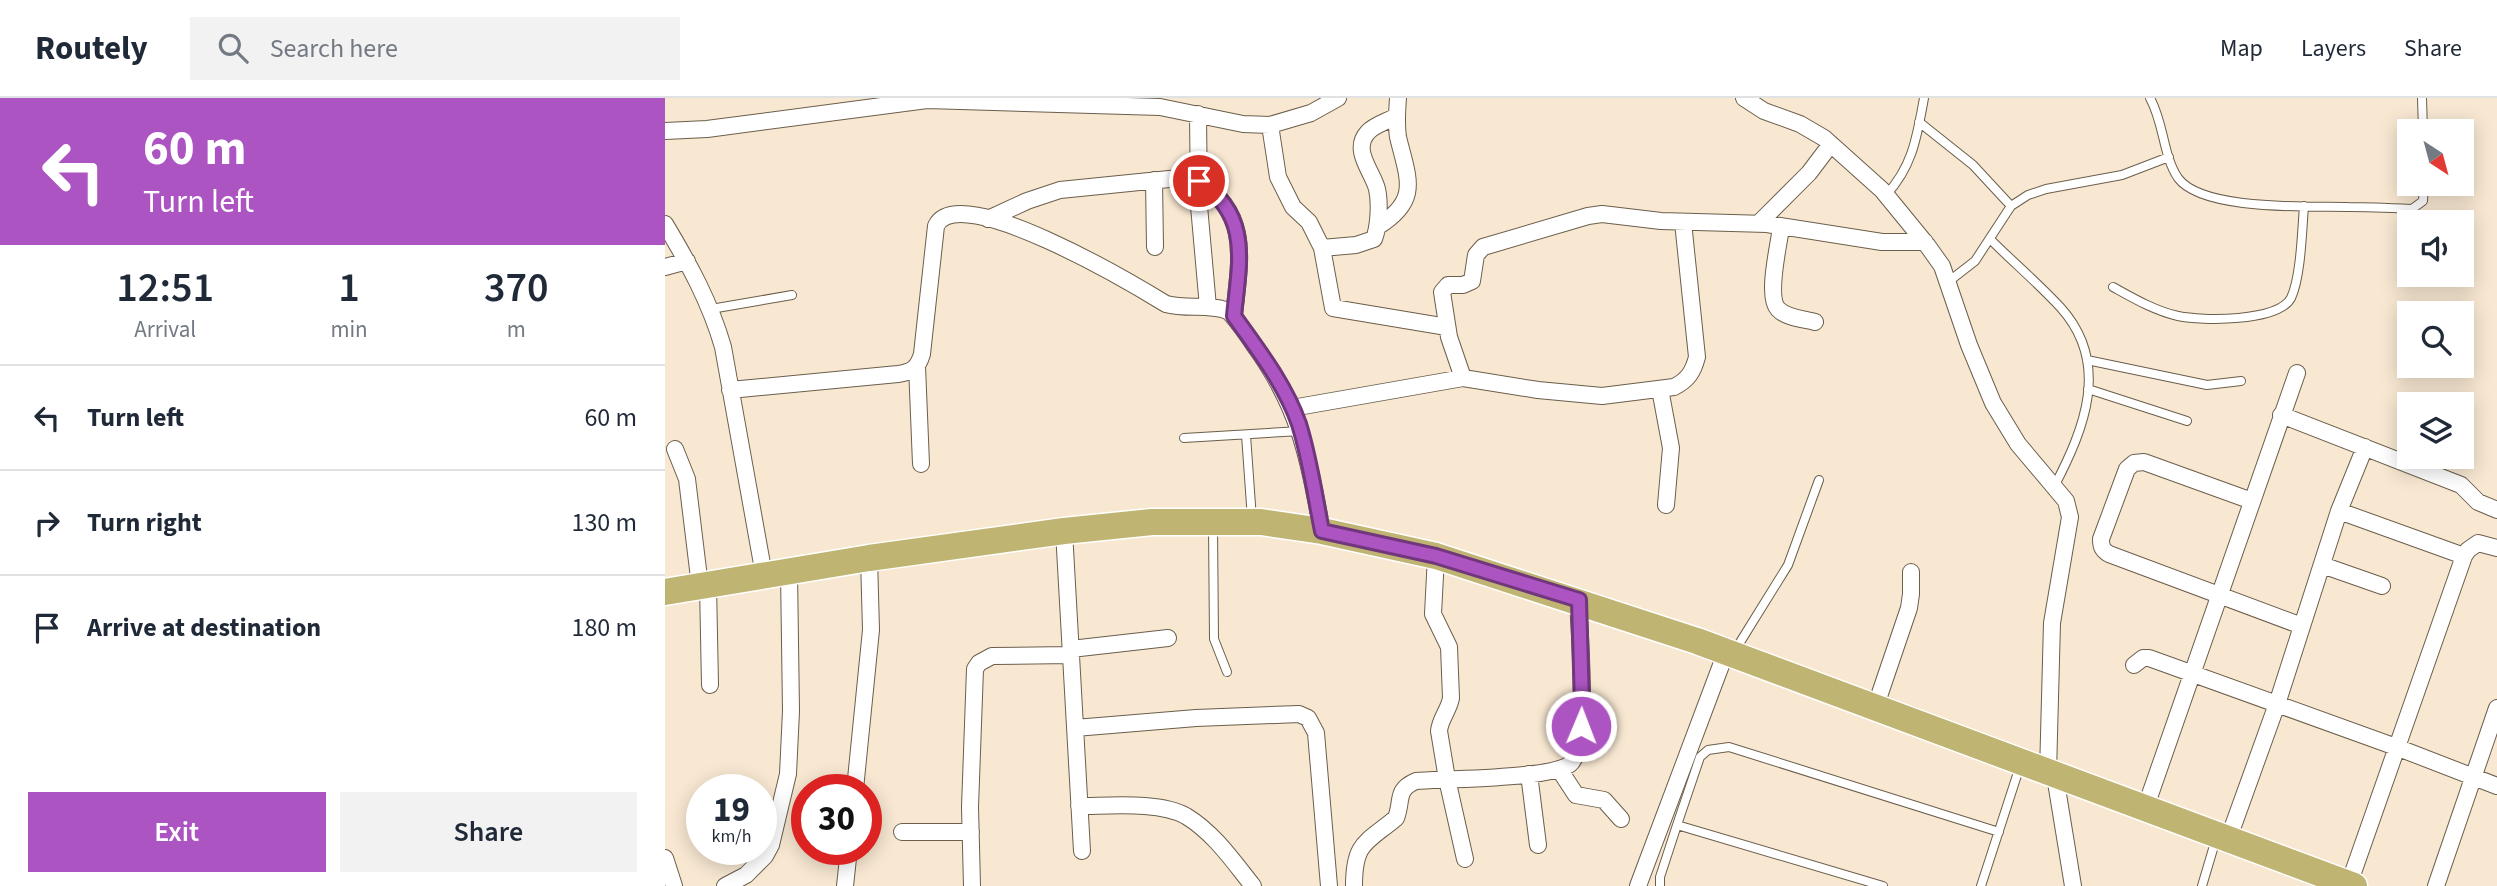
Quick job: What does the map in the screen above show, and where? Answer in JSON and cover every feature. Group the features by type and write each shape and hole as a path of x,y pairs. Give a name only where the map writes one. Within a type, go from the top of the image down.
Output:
{"highway":[{"path":"665,593 869,558 1064,531 1152,522 1252,522 1322,531 1436,556 1579,600 1729,653 2351,885"}],"street":[{"path":"665,131 707,129 938,99 1137,106 1198,114 1243,124 1270,125 1311,113 1338,98"},
{"path":"1377,227 1402,208 1409,182 1398,137 1398,98"},
{"path":"1744,98 1776,117 1811,129 1831,144 1887,195 1925,242 1942,266 1969,345 1993,403 2018,444 2066,500 2070,517 2052,623 2052,774 2073,886"},
{"path":"1198,114 1199,179 1208,307"},
{"path":"1322,248 1367,243 1374,239 1378,196 1363,158 1364,140 1370,130 1397,116"},
{"path":"1270,125 1277,177 1293,207 1309,222 1322,248 1333,308 1447,327"},
{"path":"1758,223 1809,173 1831,144"},
{"path":"988,219 1027,201 1060,190 1154,180 1199,179 1220,198 1235,222 1240,253 1234,316"},
{"path":"1154,180 1155,247"},
{"path":"921,464 917,366 922,354 936,226 939,219 953,213 1020,228 1076,252 1166,304 1178,308 1218,306 1228,310 1270,368 1292,408 1301,431 1322,531"},
{"path":"1463,378 1447,327 1442,292 1448,285 1463,285 1472,281 1476,255 1483,247 1588,216 1758,223 1882,243 1925,242"},
{"path":"1292,408 1463,378 1538,390 1602,396 1674,387 1683,383 1690,376 1697,357 1683,222"},
{"path":"665,224 711,309 723,347 730,390 776,573 791,698 788,774 771,845 765,856 746,875 725,886"},
{"path":"1781,227 1772,299 1784,314 1815,322"},
{"path":"665,267 687,261"},
{"path":"730,390 908,373 917,366"},
{"path":"2145,809 2297,373"},
{"path":"1660,389 1671,448 1666,505"},
{"path":"2281,415 2461,485 2479,502 2497,510"},
{"path":"2222,838 2277,704 2339,511 2365,447"},
{"path":"675,449 687,479 704,585 711,685"},
{"path":"2252,501 2144,462 2134,463 2127,469 2101,539 2103,550 2302,626"},
{"path":"2339,511 2464,556"},
{"path":"1064,531 1082,851"},
{"path":"2351,885 2396,747 2464,556 2478,543 2497,548"},
{"path":"1436,556 1433,614 1450,654 1450,705 1443,716 1439,731 1465,859"},
{"path":"857,774 871,630 869,558"},
{"path":"2322,565 2382,586"},
{"path":"1875,708 1909,607 1911,572"},
{"path":"1354,886 1354,869 1359,850 1368,839 1396,818 1403,788 1416,781 1529,774 1559,769 1569,765 1574,759 1579,748 1582,704 1579,600"},
{"path":"972,886 975,669 979,663 992,656 1071,652 1168,638"},
{"path":"1638,886 1729,653"},
{"path":"2134,665 2143,658 2150,658 2497,786"},
{"path":"2436,886 2497,708"},
{"path":"1075,728 1299,714 1308,718 1317,733 1329,886"},
{"path":"1559,769 1576,796 1604,800 1621,819"},
{"path":"1529,774 1538,845"},
{"path":"1079,806 1140,807 1170,810 1185,816 1214,838 1253,886"},
{"path":"902,832 971,832"},
{"path":"665,858 674,886"},
{"path":"845,886 847,865"}],"lane":[{"path":"1887,195 1904,173 1915,145 1924,98"},
{"path":"2150,98 2162,125 2169,157 2179,178 2196,192 2255,204 2412,209 2423,201 2423,196"},
{"path":"2422,98 2423,119"},
{"path":"1919,122 1973,165 2011,206"},
{"path":"1948,282 1975,261 2011,206 2028,195 2046,189 2122,176 2169,157"},
{"path":"2113,287 2178,316 2257,316 2279,309 2288,303 2296,284 2304,206"},
{"path":"1991,240 2062,309 2072,323 2087,360 2087,410 2080,432 2055,485"},
{"path":"711,309 792,295"},
{"path":"2087,360 2207,385 2241,381"},
{"path":"2088,389 2187,421"},
{"path":"1184,438 1301,431"},
{"path":"1246,435 1252,522"},
{"path":"1729,653 1789,565 1819,480"},
{"path":"1213,521 1214,639 1227,672"},
{"path":"1660,886 1660,877 1700,757 1708,750 1729,747 1999,832"},
{"path":"1982,886 2021,763"},
{"path":"1677,825 1883,886"},
{"path":"2202,886 2222,838"}],"route":[{"path":"1199,181 1220,198 1235,222 1240,253 1234,316 1270,368 1298,423 1309,462 1322,531 1436,556 1579,600 1581,726"}]}
